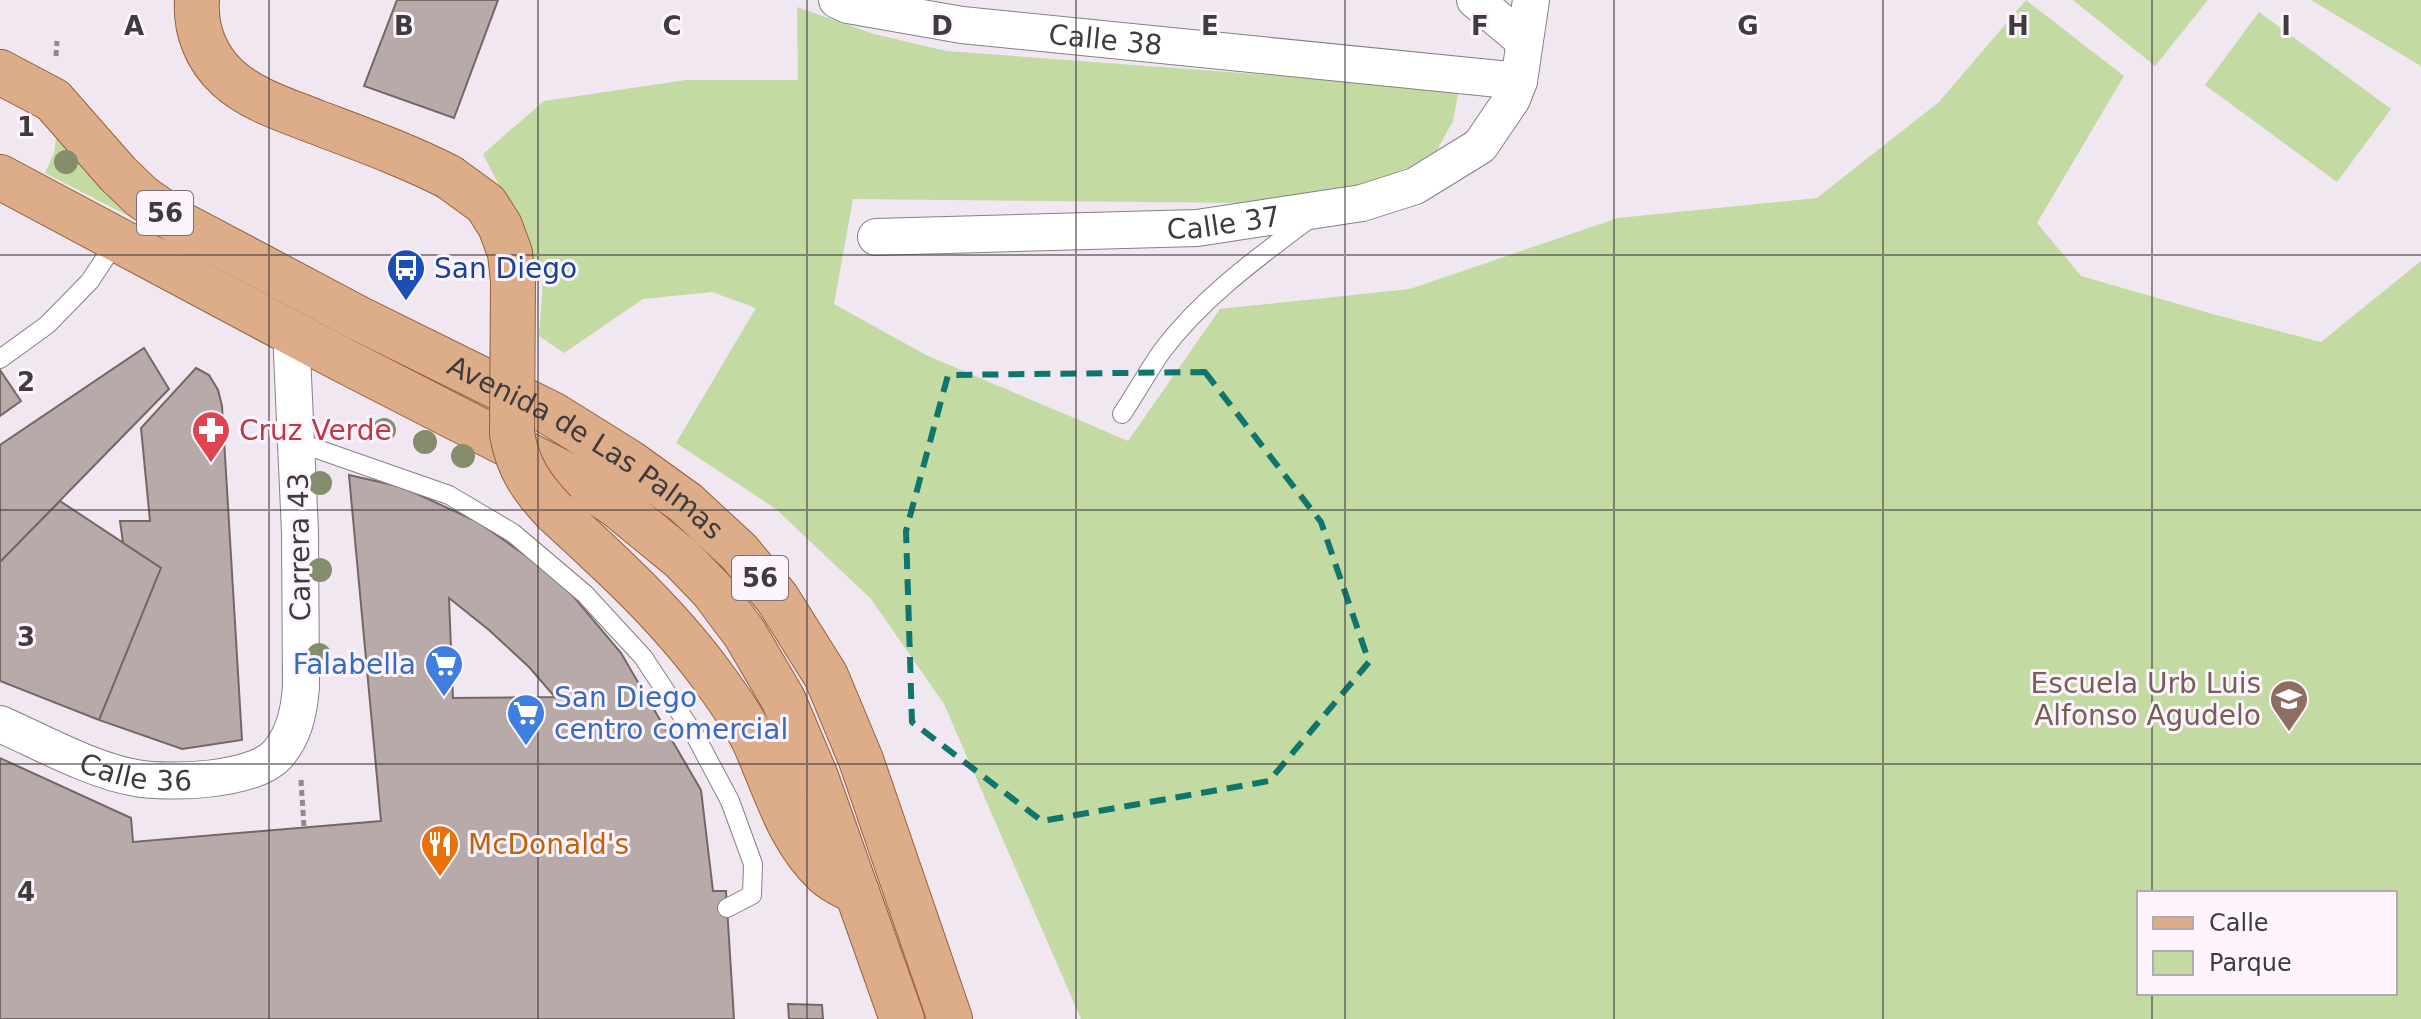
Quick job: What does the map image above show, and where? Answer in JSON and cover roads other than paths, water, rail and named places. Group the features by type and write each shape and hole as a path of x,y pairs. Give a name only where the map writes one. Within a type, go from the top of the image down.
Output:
{"main road":[{"path":"197,0 198,30 206,50 217,66 246,92 421,163 449,177 486,204 500,226 510,253 513,281 512,434 524,475 555,512 628,579 718,683 752,738 784,813 810,858 828,877 857,892"},
{"name":"Avenida de Las Palmas","path":"0,72 53,100 118,174 142,197 179,223 358,318 552,414 629,462 686,503 739,552 777,598 826,676 861,760 950,1019"},
{"name":"Avenida de Las Palmas","path":"6,184 118,239 575,479 615,504 682,559 712,590 745,634 783,699 816,777 895,1010"}],"street":[{"name":"Calle 38","path":"837,0 848,5 962,25 1011,15 1519,81"},
{"path":"1475,0 1524,41"},
{"path":"1519,81 1531,0"},
{"name":"Calle 37","path":"876,237 1197,228 1362,203 1415,186 1480,146 1512,99 1519,81"},
{"name":"Carrera 43","path":"283,771 299,708 301,687 297,442 291,332"},
{"name":"Calle 36","path":"0,724 96,766 136,778 193,780 283,771"}],"lane":[{"path":"1122,414 1163,351 1204,303 1321,210"},
{"path":"0,359 47,325 90,281 118,239"},
{"path":"297,442 449,495 513,533 585,594 643,657 696,737 730,801 753,864 752,895 727,908"}],"place":[{"name":"San Diego","path":"406,302"},
{"name":"Cruz Verde","path":"211,464"},
{"name":"Falabella","path":"444,698"},
{"name":"Escuela Urb Luis Alfonso Agudelo","path":"2289,733"},
{"name":"San Diego centro comercial","path":"526,747"},
{"name":"McDonald's","path":"440,878"}]}
